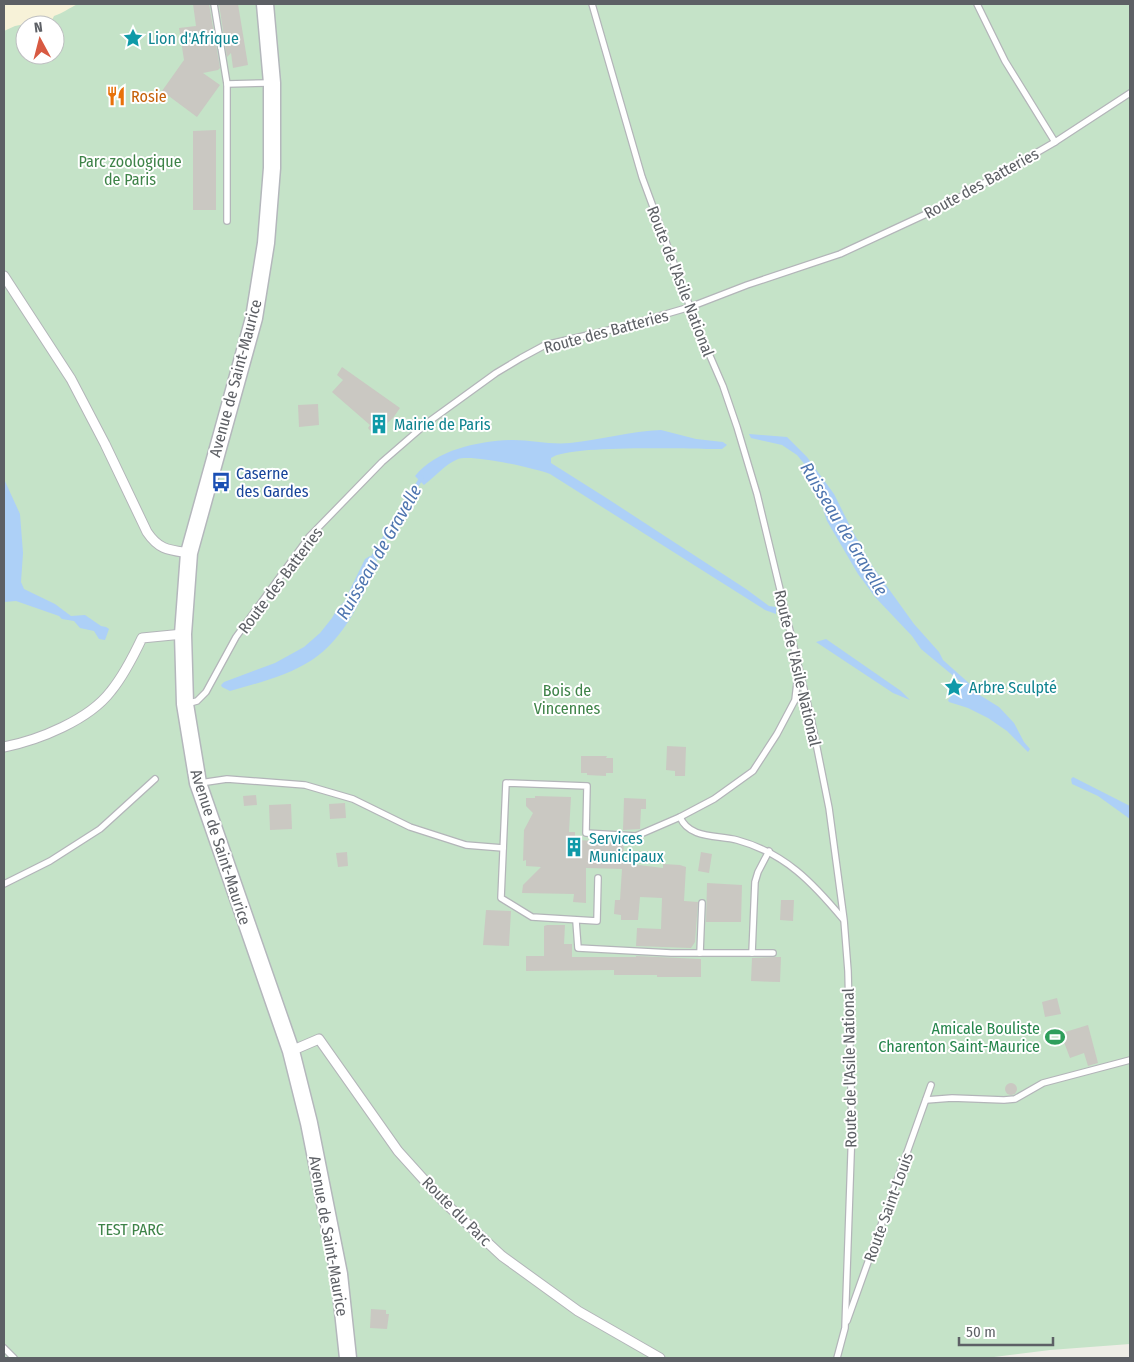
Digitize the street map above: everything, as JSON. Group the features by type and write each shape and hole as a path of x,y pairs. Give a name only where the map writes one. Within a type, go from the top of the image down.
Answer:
{"main road":[{"name":"Avenue de Saint-Maurice","path":"265,4 272,84 272,168 266,243 254,318 189,553 183,634 185,704 198,783 291,1051 309,1123 339,1274 348,1358"}],"street":[{"path":"4,276 71,379 153,542 165,549 189,553"},
{"path":"4,747 55,731 91,711 110,692 132,661 142,638 183,634"},
{"name":"Route du Parc","path":"291,1051 319,1039 398,1150 444,1202 502,1256 578,1311 660,1358"}],"lane":[{"path":"214,4 227,84 227,221"},
{"name":"Route de l'Asile National","path":"592,4 642,177 690,308 737,427 757,494 811,718 829,808 844,920 848,971 852,1126 845,1328 837,1358"},
{"path":"977,4 1004,61 1056,142"},
{"path":"227,84 272,84"},
{"name":"Route des Batteries","path":"185,704 197,701 206,692 236,637 309,537 382,462 427,423 496,373 545,345 690,308 747,285 840,254 950,203 1056,142 1130,93"},
{"path":"598,878 597,922 532,917 501,898 506,783 587,786 586,833 636,836 680,817 714,799 753,771 777,734 795,700 798,668"},
{"path":"4,884 50,861 100,829 155,779"},
{"path":"198,783 227,779 305,785 353,799 410,827 466,845 503,848"},
{"path":"680,817 683,824 695,832 736,840 768,851 797,870 844,920"},
{"path":"752,953 755,882 768,851"},
{"path":"700,953 702,903"},
{"path":"576,921 578,948 700,953 773,953"},
{"path":"926,1100 952,1098 1014,1099 1043,1083 1130,1060"},
{"name":"Route Saint-Louis","path":"845,1328 931,1085"},
{"path":"4,1348 14,1358"}],"green space":[{"name":"Bois de Vincennes","path":"4,4 1130,4 1130,1344 1050,1350 986,1358 4,1358"}],"sand":[{"path":"4,4 78,4 56,15 15,15 15,26 4,31"}],"water":[{"path":"661,430 696,439 723,442 727,445 722,449 632,448 581,451 551,458 551,463 746,589 769,606 776,607 776,614 765,610 550,474 503,462 465,458 448,464 424,485 415,476 435,459 447,453 487,442 513,440 570,443"},
{"path":"749,434 787,437 807,457 834,494 873,567 914,624 939,652 943,660 971,685 978,694 999,707 1014,723 1030,749 1028,752 1007,731 988,718 968,708 949,702 948,700 962,683 921,649 912,636 875,597 858,574 827,521 806,466 797,455 782,445 751,438"},
{"path":"4,479 20,514 23,553 21,582 24,589 55,604 71,616 85,615 101,626 106,627 109,629 105,640 99,639 94,631 80,628 74,621 62,619 59,616 16,601 4,602"},
{"path":"370,556 376,558 377,562 366,589 343,629 323,651 302,666 272,678 230,691 222,687 221,685 224,682 275,663 304,647 320,633 344,602 365,559"},
{"path":"826,639 901,691 910,700 893,693 816,642"},
{"path":"1073,777 1130,806 1130,819 1098,796 1072,784 1071,779"}],"building":[{"path":"193,4 209,4 220,68 203,73 220,85 197,117 162,91 184,60 179,28 196,26"},
{"path":"219,4 238,4 248,65 233,68 231,53 227,57"},
{"path":"216,130 216,210 193,210 193,131"},
{"path":"342,367 400,408 393,418 374,435 368,428 370,425 332,392 343,380 337,375"},
{"path":"318,404 319,425 299,427 298,405"},
{"path":"667,746 686,747 685,776 675,776 675,771 666,770"},
{"path":"581,756 607,756 606,758 613,758 613,773 606,773 606,776 581,773"},
{"path":"256,795 257,805 244,806 243,796"},
{"path":"535,796 571,797 569,832 575,832 575,840 624,842 623,863 663,868 663,864 686,867 684,901 698,902 695,942 691,948 636,946 637,928 661,929 662,898 640,897 638,920 621,920 621,915 614,914 615,900 620,900 622,869 586,868 586,903 573,902 574,894 522,893 523,885 541,867 526,866 526,860 523,861 524,830 533,813 526,806 526,798 535,798"},
{"path":"624,798 646,799 646,809 641,809 640,829 623,830"},
{"path":"345,803 346,818 330,819 329,804"},
{"path":"291,804 292,829 270,830 269,805"},
{"path":"347,852 348,866 338,867 336,853"},
{"path":"701,852 712,854 709,873 698,871"},
{"path":"707,883 742,885 741,922 706,922"},
{"path":"781,900 794,900 793,921 780,920"},
{"path":"486,910 511,911 509,946 483,945"},
{"path":"565,925 564,944 572,944 572,957 636,956 701,959 701,977 614,975 614,970 526,971 526,956 544,956 544,926"},
{"path":"781,957 780,982 751,981 752,958"},
{"path":"1057,998 1061,1014 1045,1017 1042,1002"},
{"path":"1088,1025 1098,1063 1088,1066 1084,1053 1070,1058 1062,1033"},
{"path":"1011,1083 1017,1089 1011,1095 1005,1089"},
{"path":"371,1309 386,1310 386,1314 389,1314 387,1329 370,1328"}],"waterway":[{"name":"Ruisseau de Gravelle","path":"371,560 422,477"}],"place":[{"name":"Lion d'Afrique","path":"133,38"},
{"name":"Rosie","path":"116,96"},
{"name":"Mairie de Paris","path":"379,424"},
{"name":"Caserne des Gardes","path":"221,482"},
{"name":"Arbre Sculpté","path":"954,687"},
{"name":"Services Municipaux","path":"574,847"},
{"name":"Amicale Bouliste Charenton Saint-Maurice","path":"1055,1037"}],"park label":[{"name":"Parc zoologique de Paris","path":"130,170"},
{"name":"TEST PARC","path":"131,1229"}]}
